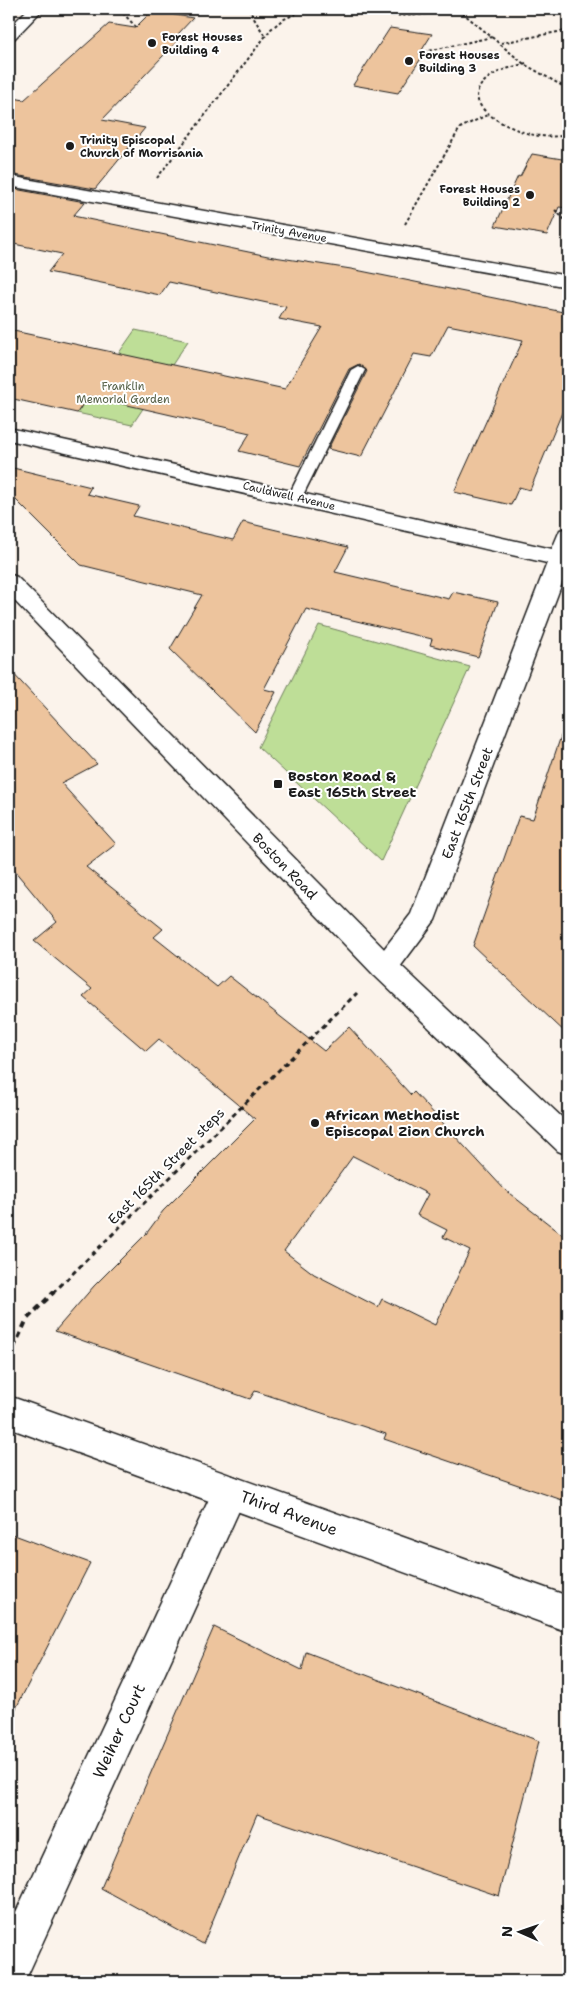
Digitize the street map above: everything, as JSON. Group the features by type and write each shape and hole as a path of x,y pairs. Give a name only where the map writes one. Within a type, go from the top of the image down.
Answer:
{"street":[{"path":"10,34 36,9"},
{"name":"Trinity Avenue","path":"9,181 568,282"},
{"name":"Cauldwell Avenue","path":"9,434 564,559"},
{"name":"East 165th Street","path":"384,967 422,920 564,559 568,535"},
{"name":"Boston Road","path":"9,582 384,967 568,1142"},
{"name":"Third Avenue","path":"9,1412 568,1614"},
{"name":"Weiher Court","path":"9,1972 230,1492"}],"lane":[{"path":"295,497 358,370"}],"path":[{"path":"120,9 137,28"},
{"path":"248,9 265,36"},
{"path":"136,204 265,36 282,20 306,9"},
{"path":"358,9 373,14 402,18 427,16 457,9 555,84 568,89"},
{"path":"501,43 568,30"},
{"path":"419,53 492,37"},
{"path":"526,63 498,72 487,79 478,90 478,102 487,114 511,129 536,136 568,135"},
{"path":"390,250 460,128 487,114"},
{"path":"555,210 568,223"},
{"name":"East 165th Street steps","path":"9,1358 26,1319 384,967"}],"green space":[{"name":"Franklin Memorial Garden","path":"135,330 188,341 132,425 77,413"},
{"path":"319,625 470,667 381,861 258,747"}],"building":[{"path":"152,11 193,18 178,34 183,35 102,120 145,128 95,189 9,174 9,97 24,100 109,24 135,28"},
{"name":"Forest Houses Building 3","path":"390,28 432,34 420,53 424,54 398,93 353,85"},
{"name":"Forest Houses Building 2","path":"532,154 568,160 568,208 559,207 547,235 495,226 518,176 520,177"},
{"path":"9,188 85,202 73,216 268,256 351,269 568,313 568,398 530,490 519,487 511,505 454,492 523,340 448,325 431,357 414,354 361,457 328,449 367,371 359,364 349,369 300,466 239,451 250,433 88,396 77,413 9,398 9,330 285,389 322,327 279,319 286,307 169,282 160,295 48,272 62,254 9,243"},
{"path":"9,467 91,487 87,494 139,506 133,516 198,532 233,540 243,522 348,547 335,572 449,599 453,592 498,602 478,657 430,645 432,639 306,609 264,689 276,692 255,732 170,649 202,595 81,565 9,493"},
{"path":"9,669 97,764 61,783 116,844 86,867 163,929 154,937 217,987 229,976 324,1051 349,1027 411,1095 414,1092 505,1190 568,1239 568,1502 384,1439 386,1434 255,1391 250,1399 55,1331 94,1286 146,1234 163,1211 255,1119 159,1039 146,1051 83,997 92,989 34,941 57,922 9,864","holes":["353,1156 428,1194 417,1215 447,1230 443,1237 470,1250 435,1325 382,1299 378,1307 314,1274 284,1251"]},
{"path":"562,733 568,734 568,1035 473,946 519,816 533,819"},
{"path":"9,1533 90,1563 9,1722"},
{"path":"214,1627 302,1670 306,1652 539,1741 499,1896 257,1814 203,1944 101,1888"}],"place":[{"name":"Forest Houses Building 4","path":"152,43"},
{"name":"Forest Houses Building 3","path":"409,61"},
{"name":"Trinity Episcopal Church of Morrisania","path":"70,146"},
{"name":"Forest Houses Building 2","path":"530,195"},
{"name":"Boston Road & East 165th Street","path":"278,784"},
{"name":"African Methodist Episcopal Zion Church","path":"315,1123"}]}
